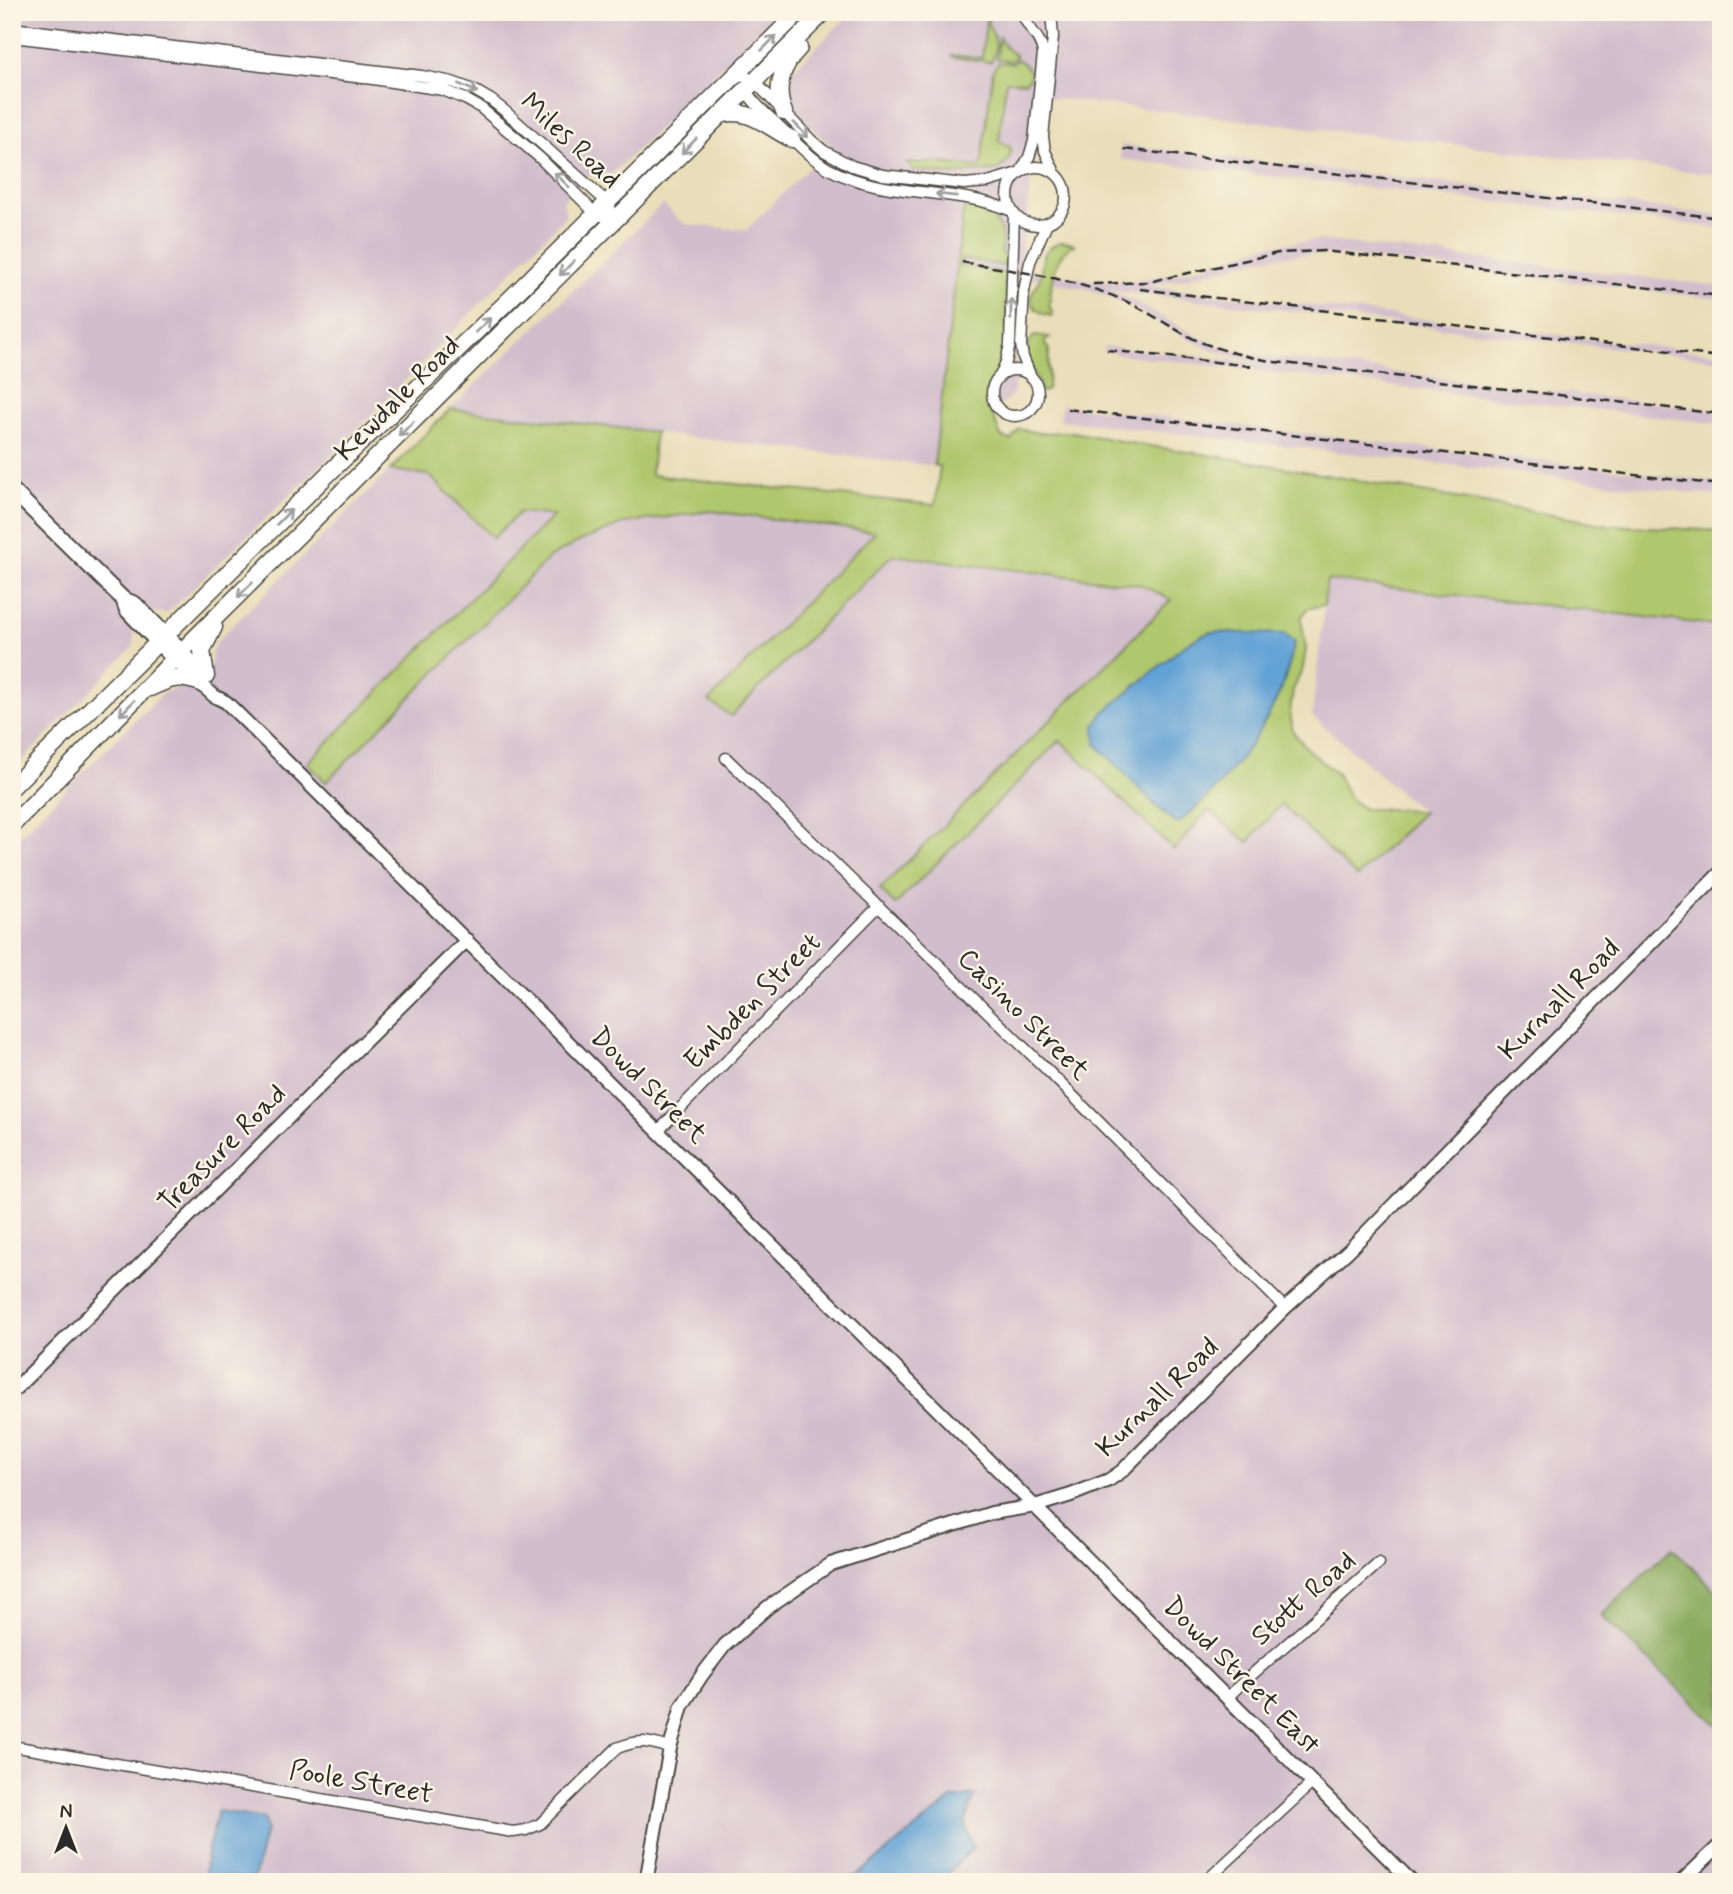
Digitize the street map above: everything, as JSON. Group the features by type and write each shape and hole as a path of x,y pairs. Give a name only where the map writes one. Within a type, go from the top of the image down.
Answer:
{"main road":[{"name":"Kewdale Road","path":"12,787 330,472 602,209 799,12"},
{"name":"Kewdale Road","path":"15,819 823,13"},
{"path":"784,112 779,98 782,73 793,53 809,37 823,13"},
{"path":"720,115 734,112 748,115 792,139"},
{"path":"460,346 474,360"},
{"name":"Dowd Street","path":"12,490 122,599 127,610 162,638 178,655"},
{"path":"144,690 174,679 203,679 202,651 220,615"}],"street":[{"path":"1022,12 1024,21 1040,41 1043,53 1034,141 1029,157 1012,180 1007,195 1013,213 1010,344 1006,362 993,387 993,401 1001,412 1014,416 1026,413 1035,404 1038,392 1023,357 1021,345 1024,291 1030,262 1047,223"},
{"path":"1051,12 1053,37 1043,132 1045,151 1055,173"},
{"name":"Miles Road","path":"12,28 371,69 453,82 491,100 550,150 615,220"},
{"name":"Miles Road","path":"12,37 373,79 443,90 473,103 496,120 615,220"},
{"path":"738,73 824,151 852,166 870,172 964,184 988,182 1038,166 1047,168 1062,180 1066,200 1063,209 1047,223 1029,224 995,204 898,190 863,182 827,168 792,139 750,85"},
{"path":"1000,376 1013,371 1026,373 1031,377"},
{"name":"Dowd Street","path":"178,655 203,679 214,696 226,702 1035,1506"},
{"name":"Casino Street","path":"726,758 1042,1065 1284,1308"},
{"name":"Kurnall Road","path":"646,1882 670,1748 682,1706 725,1645 768,1607 831,1564 992,1513 1035,1506 1071,1495 1122,1471 1284,1308 1348,1251 1721,872"},
{"name":"Embden Street","path":"658,1131 880,906"},
{"name":"Treasure Road","path":"12,1392 467,940"},
{"name":"Dowd Street East","path":"1035,1506 1412,1882"},
{"name":"Stott Road","path":"1227,1698 1379,1563"},
{"name":"Poole Street","path":"12,1746 513,1832 540,1824 617,1748 645,1740 670,1748"},
{"path":"1205,1882 1313,1782"},
{"path":"1681,1882 1721,1843"}],"shaded area":[{"path":"12,12 779,12 612,174 592,173 563,200 566,216 337,450 167,613 153,612 134,629 134,646 12,771"},
{"path":"852,12 1721,12 1721,175 1043,97 1019,268 1090,280 1131,281 1187,271 1268,245 1318,240 1721,286 1721,299 1341,255 1309,254 1265,258 1146,286 1721,354 1721,360 1108,290 1217,345 1251,355 1721,411 1721,424 1114,354 1103,351 1104,346 1256,363 1215,351 1190,340 1106,296 1082,288 1019,276 1014,393 934,466 450,409 663,204 684,224 746,230 831,146 800,117 790,99 793,70"},
{"path":"1121,145 1721,215 1721,228 1120,159"},
{"path":"1062,405 1721,482 1721,496 1060,420"},
{"path":"390,470 429,475 493,538 520,512 554,516 307,763 326,782 550,557 580,541 626,523 710,511 876,532 710,701 731,716 892,555 1142,585 1172,600 880,889 895,905 1060,740 1174,849 1208,810 1281,804 1356,876 1423,812 1312,716 1327,579 1721,626 1721,1882 12,1882 12,843 164,692 191,686 211,665 212,651 217,641"}],"green space":[{"path":"987,12 990,12 987,22 996,46 991,62 952,57 982,58"},
{"path":"999,37 1016,58 1009,61 997,59"},
{"path":"1018,60 1029,70 1031,76 1026,82 1006,81 999,141 1010,147 1008,161 994,171 955,175 913,170 907,163 981,167 993,70 998,63"},
{"path":"967,205 981,208 982,213 997,223 1002,240 1001,252 1005,255 1005,266 962,259 960,265 1005,273 1007,339 1002,359 987,390 989,405 1001,437 1011,440 1019,429 1039,433 1073,432 1609,525 1721,531 1721,626 1327,580 1324,605 1307,609 1301,618 1306,649 1303,668 1293,690 1290,712 1293,732 1309,751 1337,774 1350,799 1364,809 1423,812 1357,877 1281,804 1248,842 1208,810 1174,850 1060,740 895,905 880,889 1171,600 1142,585 892,555 731,716 709,701 875,532 710,511 626,523 580,541 550,557 326,782 307,763 553,516 520,512 493,538 429,475 390,470 450,409 655,432 651,475 935,505 940,466 934,466 963,212"},
{"path":"1061,242 1072,243 1075,246 1072,245 1063,253 1057,264 1050,297 1052,316 1036,309 1031,298 1040,277 1044,255"},
{"path":"1034,336 1050,337 1044,343 1049,349 1048,388 1045,392 1042,392 1028,353 1029,341"},
{"path":"1672,1548 1721,1596 1721,1729 1601,1615"}],"water":[{"path":"1210,632 1285,634 1295,642 1282,688 1260,730 1223,781 1177,824 1096,744 1095,725 1104,712 1187,643"},
{"path":"975,1795 965,1821 973,1849 950,1871 931,1882 843,1882 860,1873 952,1799"},
{"path":"218,1811 264,1819 266,1830 254,1879 205,1875 206,1856"}],"railway":[{"path":"1124,149 1721,218"},
{"path":"1093,284 1148,282 1278,253 1324,251 1721,296"},
{"path":"962,262 1041,276 1099,291 1138,308 1198,341 1265,360 1721,414"},
{"path":"1140,289 1721,357"},
{"path":"1107,350 1251,366"},
{"path":"1067,409 1721,485"}]}
